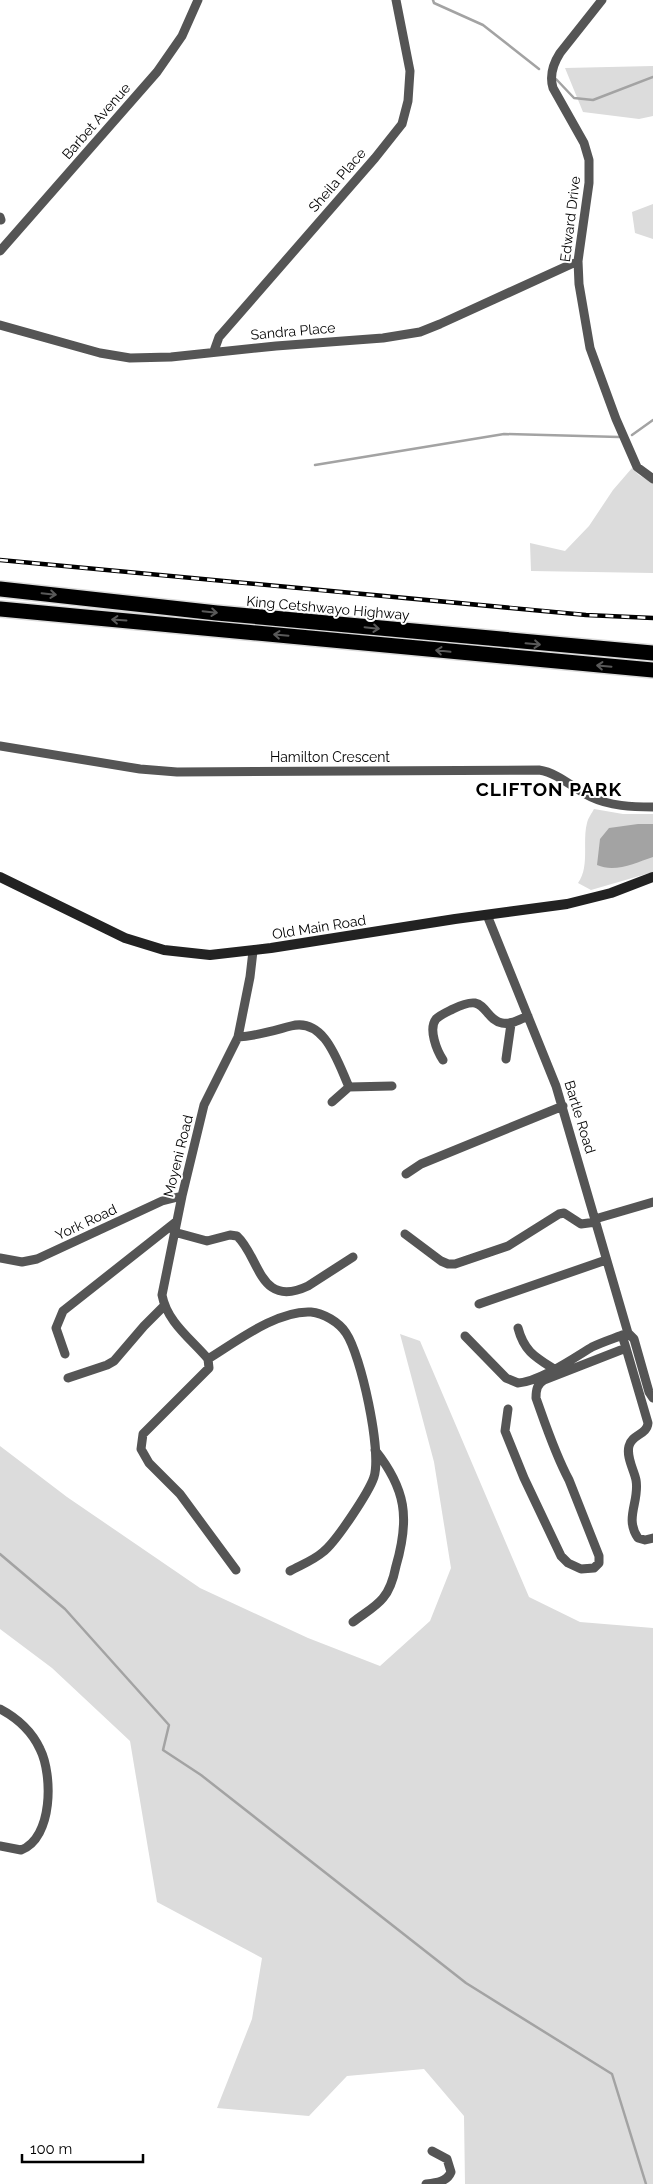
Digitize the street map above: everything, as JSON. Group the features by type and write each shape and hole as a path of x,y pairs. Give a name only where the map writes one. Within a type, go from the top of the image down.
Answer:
{"highway":[{"name":"King Cetshwayo Highway","path":"0,590 217,613 653,653"},
{"path":"0,609 653,670"}],"street":[{"name":"Barbet Avenue","path":"0,251 157,72 182,36 198,0"},
{"name":"Sheila Place","path":"214,351 219,337 375,158 402,124 408,101 410,71 396,0"},
{"name":"Edward Drive","path":"602,0 568,41 556,60 552,73 553,88 584,143 589,160 589,182 578,261 584,316 597,371 637,467 653,479"},
{"name":"Sandra Place","path":"0,325 116,357 152,358 214,351 383,338 420,332 578,261"},
{"name":"Hamilton Crescent","path":"0,746 140,769 177,772 539,770 556,776 591,797 622,806 653,806"},
{"name":"Old Main Road","path":"0,878 125,938 146,945 194,954 252,951 582,900 611,893 653,877"},
{"name":"Bartle Road","path":"487,915 563,1106 596,1221 625,1334"},
{"name":"Moyeni Road","path":"164,1306 162,1295 174,1232 204,1106 238,1037 250,977 252,951"},
{"path":"443,1060 436,1048 433,1026 437,1018 445,1013 462,1005 476,1003 494,1020 511,1024 528,1016"},
{"path":"506,1059 511,1024"},
{"path":"238,1037 256,1036 296,1025 311,1027 321,1034 331,1049 349,1087"},
{"path":"332,1102 349,1087 392,1086"},
{"path":"406,1174 421,1164 563,1106"},
{"name":"York Road","path":"0,1258 22,1262 37,1259 162,1201 182,1196"},
{"path":"405,1234 441,1261 452,1264 465,1262 508,1246 559,1214 566,1214 580,1224 596,1221 653,1202"},
{"path":"65,1354 56,1328 63,1311 177,1221"},
{"path":"174,1232 207,1241 230,1235 237,1236 264,1281 272,1287 286,1290 301,1289 308,1286 353,1257"},
{"path":"479,1304 606,1260"},
{"path":"68,1378 108,1365 114,1361 164,1306 175,1324 208,1360 209,1370 143,1434 142,1449 149,1463 180,1494 236,1570"},
{"path":"208,1360 259,1328 285,1316 309,1312 327,1317 342,1328 350,1341 372,1416 375,1474 371,1484 331,1544 323,1553 290,1571"},
{"path":"518,1328 526,1348 534,1356 554,1369"},
{"path":"625,1334 626,1348 648,1423 646,1430 632,1439 628,1447 637,1486 631,1522 638,1538 645,1540 653,1538"},
{"path":"465,1336 499,1371 513,1382 523,1383 582,1356 591,1348 625,1334"},
{"path":"625,1334 634,1339 649,1392 653,1398"},
{"path":"508,1409 505,1431 524,1478 562,1556 577,1568 585,1570 594,1568 598,1564 598,1556 569,1480 555,1453 536,1398 536,1390 544,1380 626,1348"},
{"path":"353,1622 385,1596 396,1569 404,1526 402,1500 394,1477 375,1450"},
{"path":"0,1709 23,1725 40,1747 44,1758 48,1788 43,1827 36,1840 21,1850 0,1846"},
{"path":"426,2184 442,2180 451,2172 447,2159 432,2151"}],"shaded area":[{"path":"653,66 653,116 639,119 583,112 565,68"},
{"path":"653,204 653,239 635,233 632,212"},
{"path":"632,468 639,475 653,483 653,573 531,571 530,543 565,551 589,526 613,490"},
{"path":"594,809 623,814 653,814 653,872 591,890 578,883 584,869 587,823"},
{"path":"653,824 653,857 618,868 597,865 600,839 609,828"},
{"path":"400,1334 420,1341 529,1597 580,1622 653,1628 653,2184 465,2184 464,2116 424,2069 347,2076 309,2116 217,2108 252,2019 262,1958 157,1902 130,1741 52,1668 0,1629 0,1446 67,1497 200,1588 308,1638 380,1666 430,1621 451,1568 434,1462"}],"waterway":[{"path":"433,0 434,3 483,25 539,69"},
{"path":"556,79 574,98 593,100 653,77"},
{"path":"632,435 653,420"},
{"path":"315,465 504,434 619,437"},
{"path":"0,1554 65,1609 169,1725 163,1750 201,1775 466,1983 612,2074 646,2184"}],"railway":[{"path":"0,560 586,615 653,618"}],"district":[{"name":"CLIFTON PARK","path":"549,789"}]}
